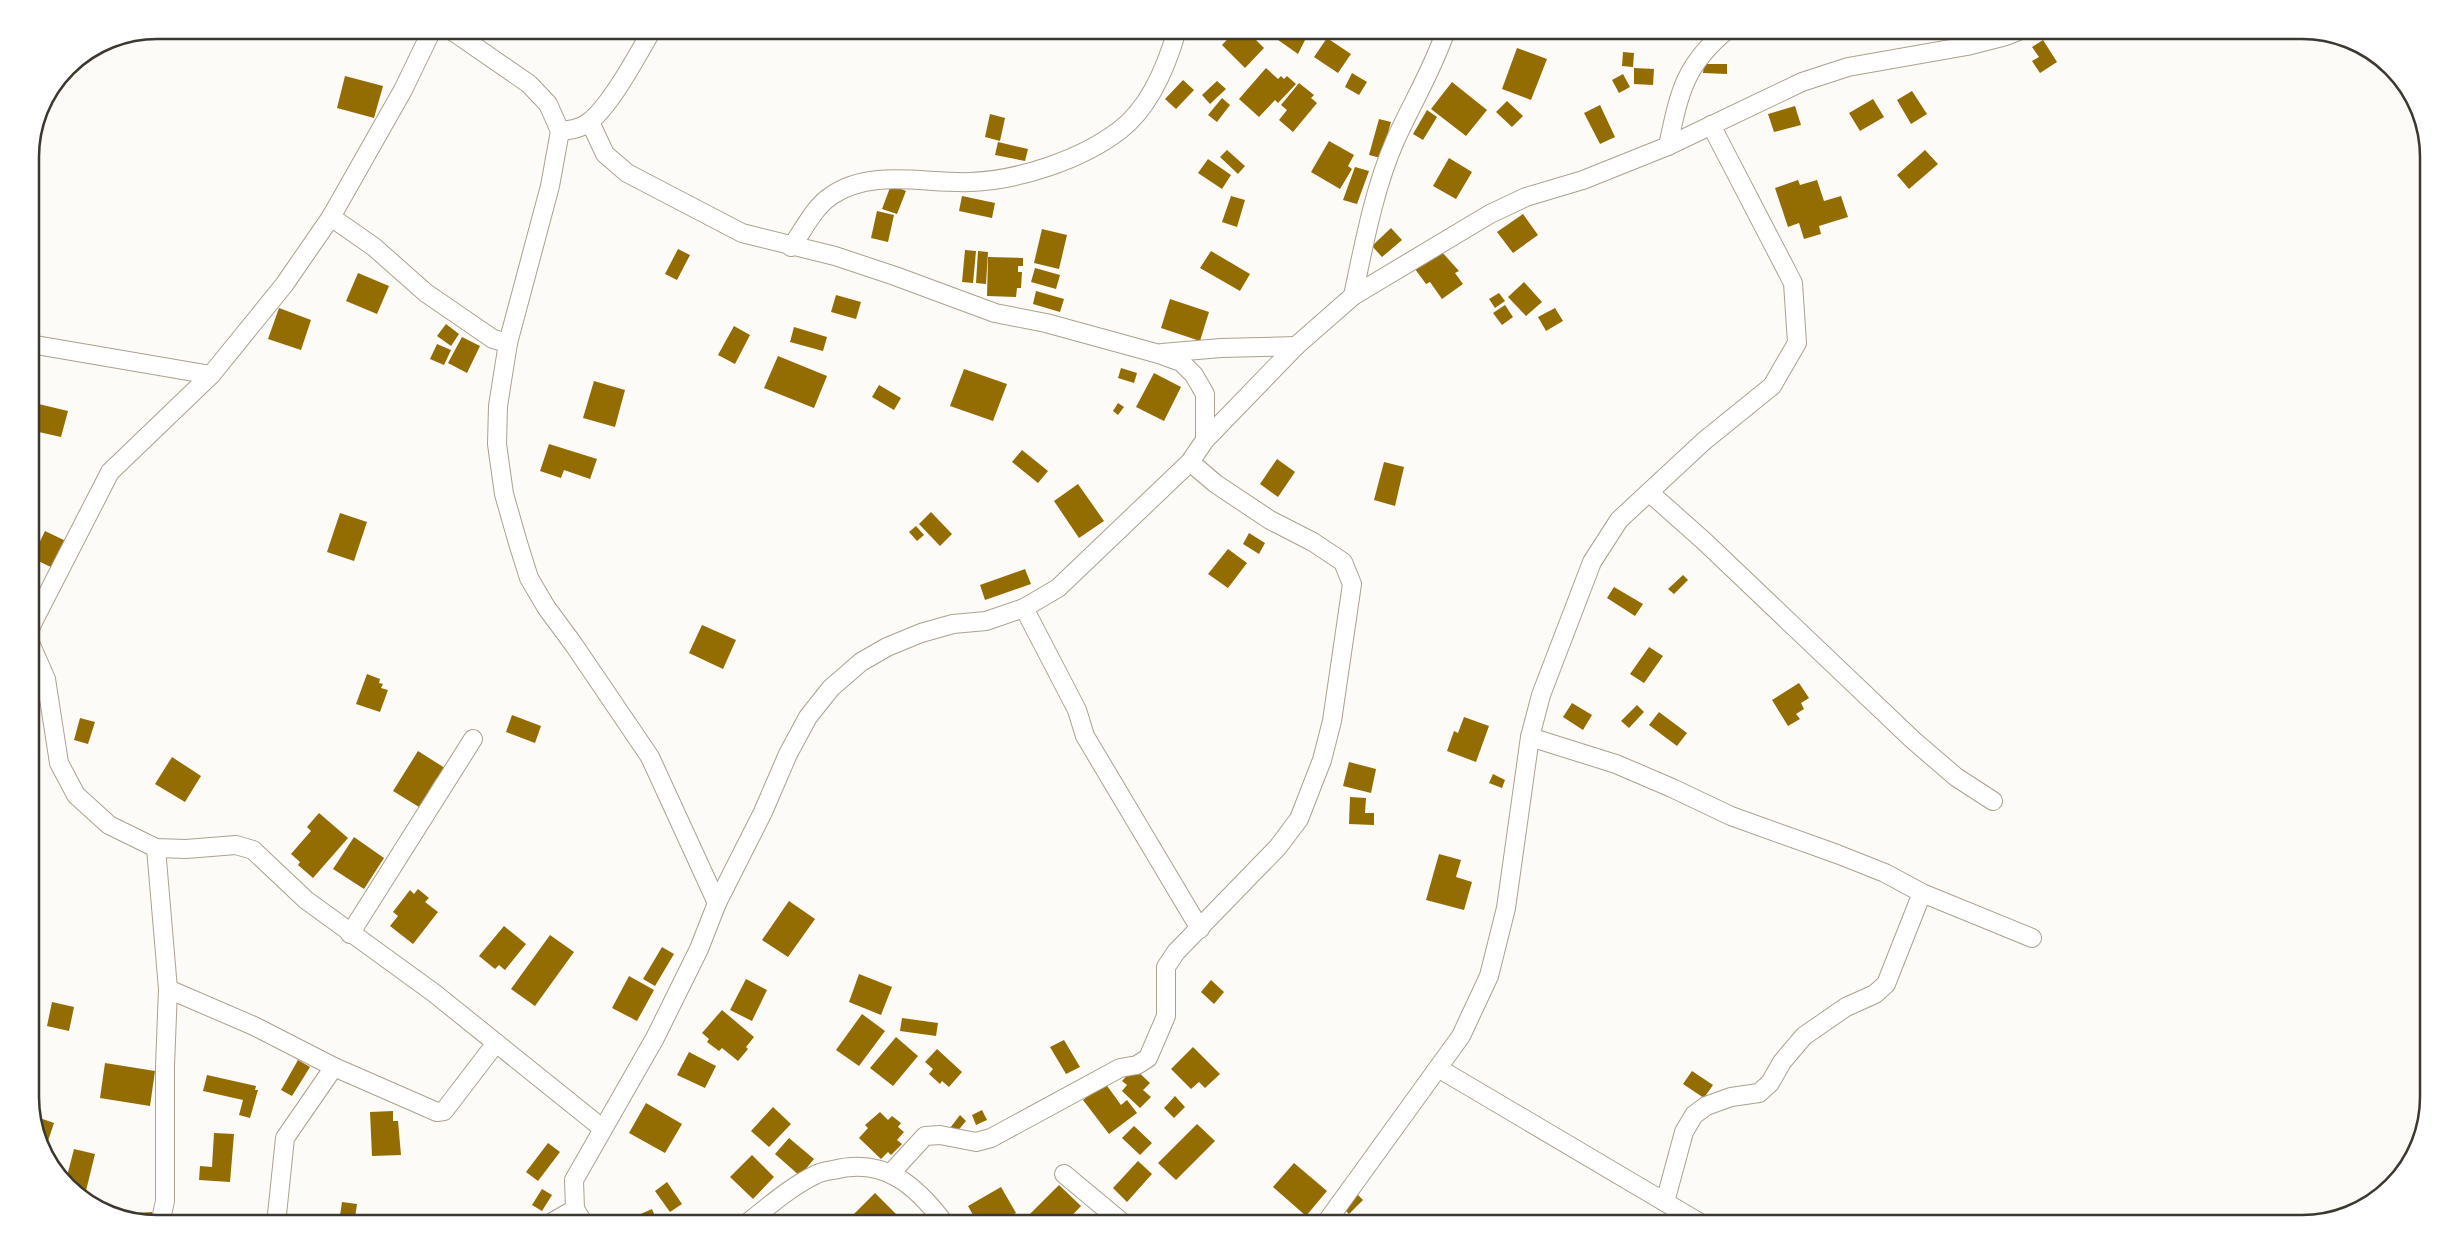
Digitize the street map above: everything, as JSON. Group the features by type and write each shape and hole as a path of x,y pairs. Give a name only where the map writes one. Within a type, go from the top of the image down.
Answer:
{"street":[{"path":"39,610 110,472 211,375 284,285 331,217 403,90 428,39"},
{"path":"464,39 530,84 548,104 560,131 550,186 508,344 498,406 496,444 504,494 529,578 546,607 650,757 717,903"},
{"path":"560,131 578,129 590,122 626,75 647,39"},
{"path":"792,247 829,196 871,179 972,182 1036,171 1075,156 1120,130 1143,104 1159,78 1174,39"},
{"path":"1354,296 1370,219 1395,142 1429,76 1443,39"},
{"path":"1668,146 1684,82 1701,55 1718,39"},
{"path":"580,1215 574,1180 655,1038 699,949 717,903 763,812 788,754 808,717 831,688 861,662 921,633 953,624 986,621 1024,608 1058,588 1190,462 1205,440 1296,346 1354,296 1497,211 1526,197 1583,180 1668,146 1802,82 1848,67 1967,46 1994,39"},
{"path":"590,122 605,154 626,173 742,233 792,247 835,256 995,313 1046,323 1159,354 1181,362 1194,375 1205,394 1205,440"},
{"path":"1332,1215 1461,1036 1489,976 1506,908 1530,737 1540,696 1592,562 1619,520 1704,441 1772,386 1797,343 1793,283 1710,125"},
{"path":"331,217 374,247 426,294 493,339 508,344"},
{"path":"39,346 211,375"},
{"path":"1159,354 1220,348 1296,346"},
{"path":"890,1174 925,1136 940,1135 976,1142 990,1138 1120,1068 1137,1065 1148,1058 1166,1016 1166,967 1176,952 1200,930 1278,848 1299,819 1312,790 1332,720 1352,584 1343,562 1313,542 1270,520 1216,484 1190,462"},
{"path":"1650,493 1913,740 1956,777 1993,801"},
{"path":"1024,608 1077,710 1085,736 1200,930"},
{"path":"39,663 46,679 59,763 76,795 109,825 156,848 228,845 245,847 260,856 306,900 350,934 427,988 602,1128"},
{"path":"1530,737 1616,764 1731,816 1885,873 1922,893 2032,938"},
{"path":"350,934 473,739"},
{"path":"156,848 168,989 164,1066 165,1202 162,1215"},
{"path":"1665,1202 1684,1132 1694,1115 1706,1106 1730,1097 1759,1093 1770,1083 1782,1062 1804,1036 1846,1007 1881,989 1886,984 1922,893"},
{"path":"168,989 254,1026 334,1068 437,1112 444,1111 496,1043"},
{"path":"277,1215 285,1138 334,1068"},
{"path":"1438,1068 1687,1215"},
{"path":"757,1215 776,1200 816,1174 848,1166 869,1166 890,1174 916,1190 937,1215"},
{"path":"1064,1174 1113,1215"}],"building":[{"path":"1228,39 1255,39 1264,48 1245,68 1222,45"},
{"path":"1277,39 1306,39 1298,54"},
{"path":"1326,39 1351,54 1338,73 1314,57"},
{"path":"2043,40 2057,62 2040,73 2032,61 2039,57 2032,47"},
{"path":"1517,48 1547,59 1531,100 1502,89"},
{"path":"1623,52 1634,53 1633,67 1622,66"},
{"path":"1704,64 1727,64 1727,74 1703,73"},
{"path":"1266,68 1278,79 1281,76 1284,79 1287,76 1296,84 1278,103 1275,100 1259,117 1239,99"},
{"path":"1634,68 1654,69 1653,85 1634,84"},
{"path":"1352,73 1367,82 1359,95 1345,87"},
{"path":"1623,74 1630,87 1619,93 1612,80"},
{"path":"345,76 383,86 374,118 337,108"},
{"path":"1183,80 1194,90 1176,109 1165,99"},
{"path":"1217,81 1226,89 1210,104 1202,95"},
{"path":"1452,82 1487,110 1466,136 1431,109"},
{"path":"1299,83 1314,95 1311,98 1317,103 1293,132 1279,120 1287,110 1281,105"},
{"path":"1912,91 1927,114 1911,124 1897,100"},
{"path":"1222,98 1230,105 1217,122 1208,115"},
{"path":"1873,99 1884,117 1860,131 1849,113"},
{"path":"1507,101 1523,116 1512,127 1496,112"},
{"path":"1600,105 1615,137 1600,144 1584,113"},
{"path":"1795,106 1801,125 1774,132 1768,114"},
{"path":"1427,110 1437,117 1423,140 1413,134"},
{"path":"990,114 1005,118 1000,141 985,137"},
{"path":"1379,119 1391,122 1381,158 1369,155"},
{"path":"1329,141 1354,155 1348,166 1352,169 1340,189 1311,172"},
{"path":"998,142 1028,149 1025,161 995,155"},
{"path":"1227,150 1245,166 1238,174 1220,157"},
{"path":"1925,150 1938,164 1909,189 1897,175"},
{"path":"1449,158 1472,172 1456,199 1433,186"},
{"path":"1208,159 1231,175 1222,189 1198,173"},
{"path":"1355,167 1369,171 1357,204 1343,200"},
{"path":"1798,180 1800,185 1817,180 1824,201 1841,196 1848,217 1819,226 1821,234 1804,239 1799,223 1788,227 1775,188"},
{"path":"891,185 906,191 897,214 882,209"},
{"path":"962,196 995,203 992,218 959,211"},
{"path":"1231,196 1245,200 1237,227 1222,222"},
{"path":"877,211 894,215 888,242 871,238"},
{"path":"1523,214 1538,235 1513,253 1497,232"},
{"path":"1391,228 1402,240 1382,257 1372,246"},
{"path":"1042,229 1067,235 1059,269 1034,263"},
{"path":"678,249 690,255 677,280 665,274"},
{"path":"965,250 976,251 973,283 962,282"},
{"path":"978,251 988,252 986,284 976,283"},
{"path":"1211,251 1250,274 1240,291 1200,268"},
{"path":"1441,251 1459,271 1455,273 1463,284 1442,299 1430,282 1426,284 1415,269"},
{"path":"988,257 1023,258 1023,266 1018,266 1018,272 1022,272 1021,288 1017,288 1016,297 987,296"},
{"path":"1035,268 1060,275 1056,289 1031,282"},
{"path":"358,273 389,286 377,314 346,301"},
{"path":"1524,282 1542,302 1526,316 1508,297"},
{"path":"1036,291 1064,299 1060,312 1033,304"},
{"path":"1499,293 1505,301 1495,308 1489,299"},
{"path":"836,295 861,302 856,319 831,312"},
{"path":"1170,299 1209,312 1200,341 1161,328"},
{"path":"1505,305 1513,317 1502,325 1493,313"},
{"path":"279,308 311,320 301,350 268,339"},
{"path":"1555,308 1563,321 1546,331 1538,317"},
{"path":"446,324 459,334 451,346 437,336"},
{"path":"734,326 750,335 735,364 718,355"},
{"path":"794,327 827,337 823,351 790,342"},
{"path":"462,337 480,346 467,373 448,363"},
{"path":"437,344 451,350 444,365 430,359"},
{"path":"778,356 827,376 814,408 764,388"},
{"path":"1121,368 1137,373 1134,383 1118,378"},
{"path":"964,369 1007,384 993,421 950,406"},
{"path":"1154,373 1181,387 1164,421 1136,407"},
{"path":"594,381 625,390 615,427 583,418"},
{"path":"879,385 901,398 894,410 872,397"},
{"path":"1118,403 1124,407 1118,415 1113,411"},
{"path":"39,404 68,411 61,437 39,432"},
{"path":"549,444 597,459 590,479 564,470 561,478 540,471"},
{"path":"1022,450 1048,471 1038,483 1012,462"},
{"path":"1277,459 1295,472 1278,497 1260,484"},
{"path":"1384,462 1404,467 1395,506 1374,500"},
{"path":"1078,484 1104,521 1079,538 1054,501"},
{"path":"931,512 952,534 940,546 919,524"},
{"path":"340,513 367,522 354,561 327,552"},
{"path":"916,526 924,535 917,541 909,532"},
{"path":"45,531 70,543 57,570 39,561 39,543"},
{"path":"1249,533 1265,543 1259,554 1243,544"},
{"path":"1228,549 1247,563 1228,588 1208,574"},
{"path":"1025,569 1031,584 985,600 980,585"},
{"path":"1683,575 1688,580 1674,594 1668,589"},
{"path":"1614,587 1643,604 1635,616 1607,598"},
{"path":"702,625 736,640 723,669 689,653"},
{"path":"1649,647 1663,656 1644,683 1630,674"},
{"path":"367,674 380,679 379,683 383,684 381,688 388,690 380,712 356,704"},
{"path":"1799,683 1809,698 1801,703 1804,709 1796,714 1800,719 1788,726 1772,700"},
{"path":"1572,703 1592,715 1583,730 1563,717"},
{"path":"1637,705 1644,712 1629,728 1621,721"},
{"path":"1659,712 1687,733 1677,746 1649,725"},
{"path":"512,715 541,726 535,743 506,732"},
{"path":"1464,717 1489,726 1476,762 1447,751 1454,731 1458,733"},
{"path":"80,718 95,722 88,744 74,740"},
{"path":"418,751 448,770 440,781 436,779 428,792 433,795 424,810 393,791"},
{"path":"172,757 201,776 185,802 155,784"},
{"path":"1349,762 1376,769 1371,793 1343,786"},
{"path":"1493,774 1505,780 1502,788 1489,783"},
{"path":"1350,797 1366,798 1365,813 1374,813 1374,825 1349,824"},
{"path":"319,813 348,838 313,878 298,865 300,862 291,854 311,831 307,827"},
{"path":"354,837 384,858 364,889 333,869"},
{"path":"1439,854 1461,860 1456,877 1472,882 1464,910 1426,900"},
{"path":"418,889 429,898 425,902 438,912 413,944 390,926 398,916 393,912 410,890 414,894"},
{"path":"789,901 815,919 788,957 762,940"},
{"path":"504,926 526,944 505,970 499,965 495,969 479,956"},
{"path":"550,935 574,952 535,1006 511,989"},
{"path":"662,947 674,954 655,986 643,979"},
{"path":"859,974 892,987 881,1015 849,1002"},
{"path":"629,976 654,990 637,1021 612,1008"},
{"path":"746,979 767,990 752,1021 730,1010"},
{"path":"1211,980 1224,992 1214,1004 1201,992"},
{"path":"52,1002 74,1007 69,1031 47,1026"},
{"path":"722,1010 754,1037 746,1047 748,1049 738,1061 722,1048 719,1051 707,1042 709,1039 702,1033"},
{"path":"862,1014 885,1031 859,1066 836,1050"},
{"path":"902,1018 938,1023 936,1036 900,1031"},
{"path":"896,1037 918,1056 893,1086 870,1068"},
{"path":"1064,1040 1080,1067 1066,1074 1050,1047"},
{"path":"1193,1047 1220,1074 1205,1088 1199,1082 1191,1089 1171,1069"},
{"path":"937,1049 962,1072 949,1087 942,1081 940,1084 929,1074 933,1069 925,1062"},
{"path":"689,1052 716,1066 705,1088 677,1075"},
{"path":"298,1060 310,1067 292,1096 281,1090"},
{"path":"105,1063 155,1071 150,1106 100,1098"},
{"path":"1134,1068 1150,1083 1143,1090 1151,1097 1140,1108 1122,1091 1127,1085 1122,1081"},
{"path":"1692,1071 1713,1085 1704,1098 1683,1084"},
{"path":"207,1075 256,1086 255,1090 258,1090 250,1118 239,1115 243,1100 203,1091"},
{"path":"1105,1083 1121,1105 1127,1100 1137,1113 1109,1134 1083,1100"},
{"path":"1175,1096 1185,1107 1174,1118 1164,1108"},
{"path":"646,1103 682,1124 665,1153 629,1133"},
{"path":"773,1107 791,1124 769,1147 751,1131"},
{"path":"982,1110 987,1120 976,1125 972,1115"},
{"path":"393,1111 393,1121 398,1121 401,1155 372,1156 370,1112"},
{"path":"880,1112 888,1120 892,1116 901,1123 898,1127 904,1132 897,1140 902,1144 891,1155 888,1152 881,1159 859,1138 868,1128 865,1125"},
{"path":"960,1115 966,1121 956,1133 950,1128"},
{"path":"41,1118 54,1123 48,1141 45,1135"},
{"path":"1197,1124 1215,1141 1176,1180 1158,1163"},
{"path":"1134,1126 1152,1143 1140,1155 1122,1138"},
{"path":"214,1133 234,1134 230,1182 199,1180 200,1166 212,1167"},
{"path":"789,1138 814,1159 800,1176 775,1154"},
{"path":"548,1143 560,1152 538,1181 526,1172"},
{"path":"74,1149 95,1154 86,1191 67,1174"},
{"path":"752,1155 774,1177 753,1199 730,1177"},
{"path":"1138,1161 1152,1174 1127,1202 1113,1188"},
{"path":"1294,1163 1327,1191 1305,1215 1273,1187"},
{"path":"667,1182 682,1204 670,1212 655,1191"},
{"path":"1059,1185 1081,1206 1072,1215 1029,1215"},
{"path":"1001,1187 1016,1213 1013,1215 973,1215 968,1206"},
{"path":"542,1189 552,1195 542,1211 532,1205"},
{"path":"875,1193 896,1214 855,1215"},
{"path":"1356,1193 1363,1200 1349,1214 1342,1207"},
{"path":"342,1202 357,1204 355,1215 340,1215"},
{"path":"652,1209 654,1215 638,1215"},
{"path":"152,1212 152,1215 149,1215 133,1213"}]}
